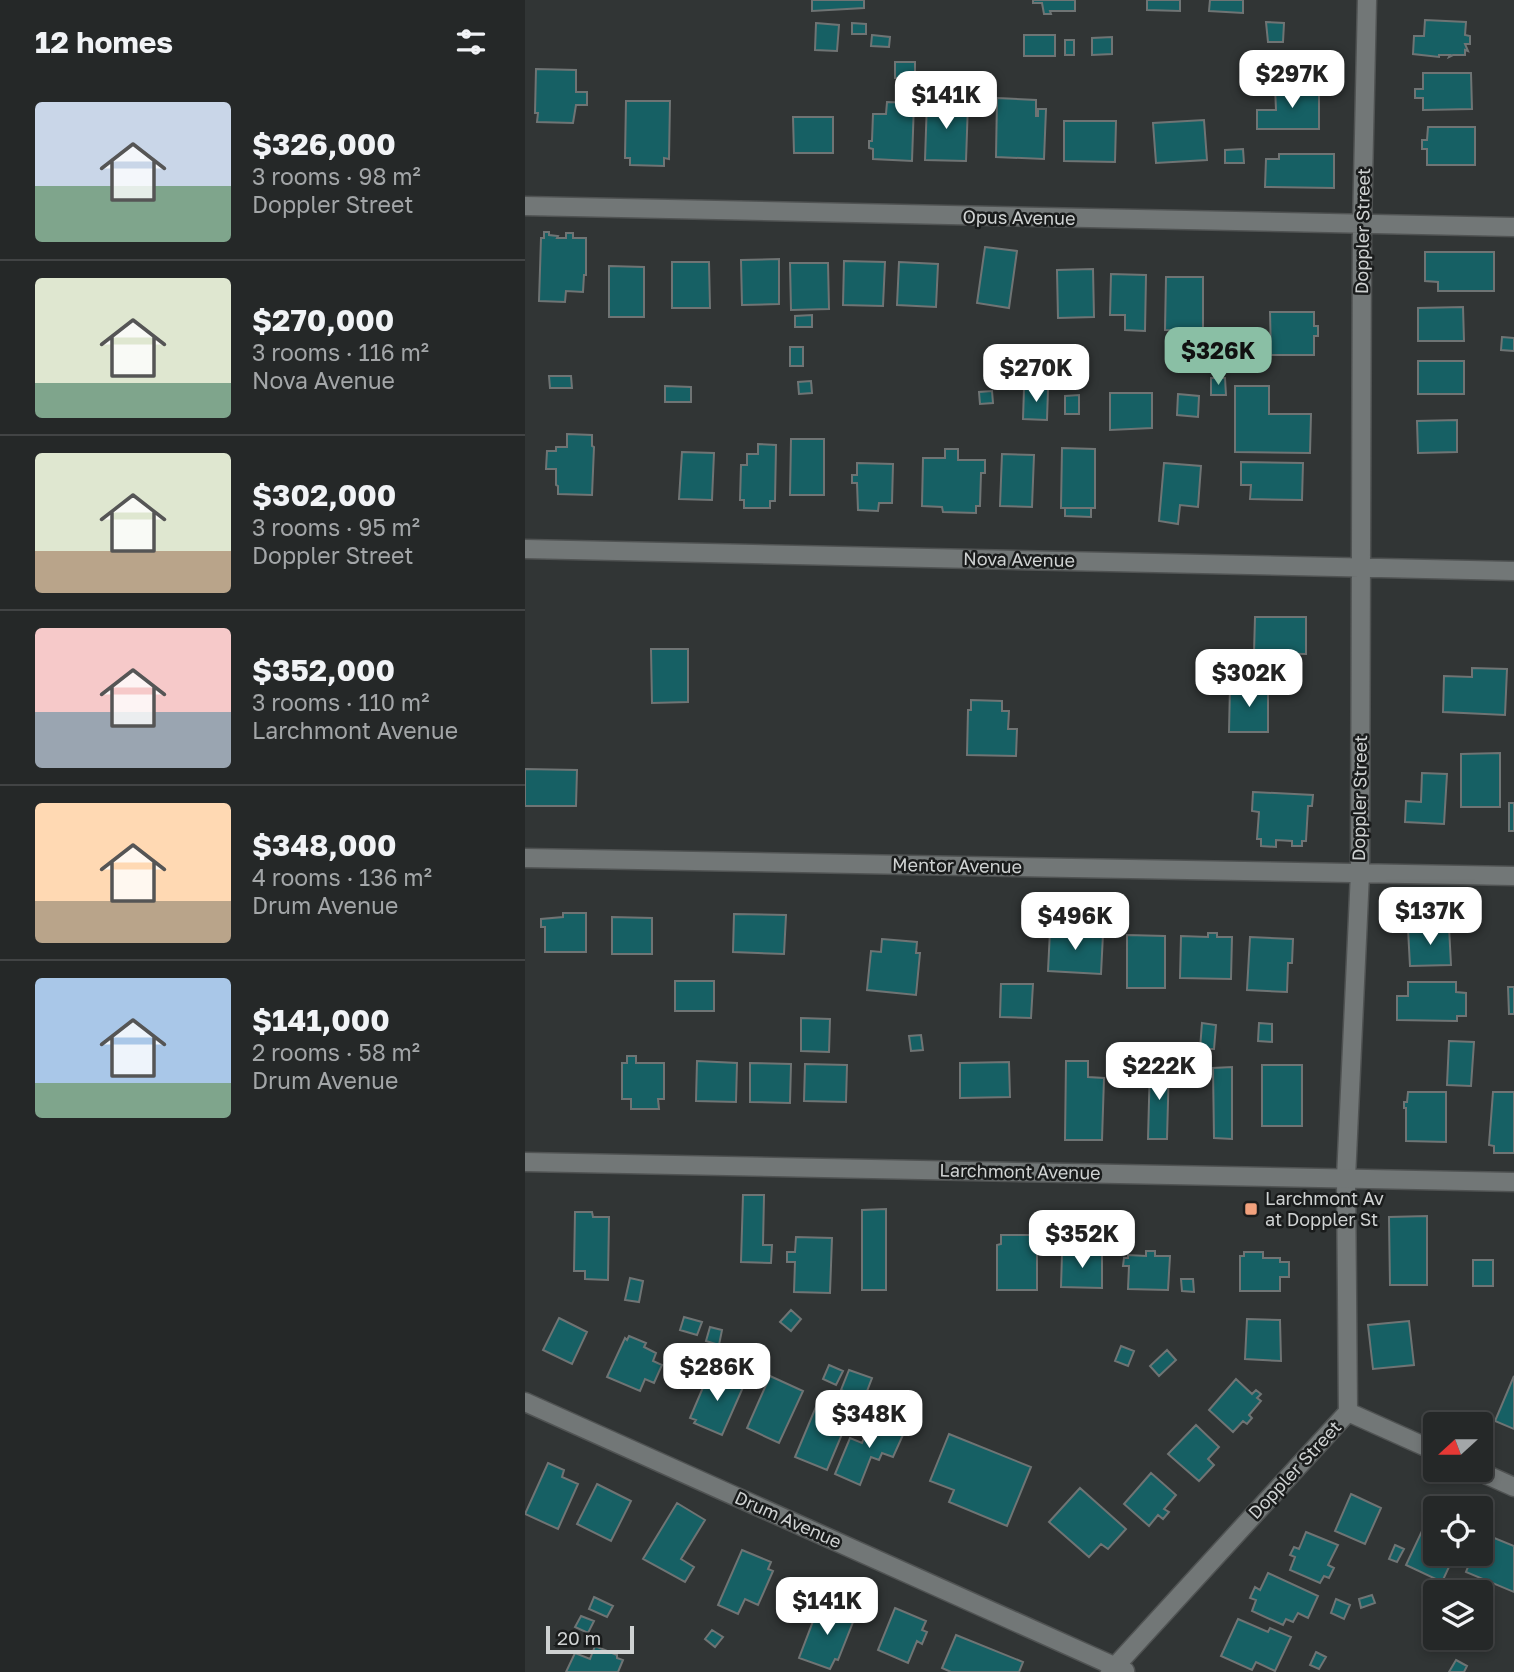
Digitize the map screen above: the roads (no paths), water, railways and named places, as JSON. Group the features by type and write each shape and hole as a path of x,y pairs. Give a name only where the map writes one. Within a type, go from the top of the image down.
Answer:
{"street":[{"name":"Doppler Street","path":"1117,1670 1348,1412 1346,1178 1360,873 1362,226 1367,0"},
{"name":"Opus Avenue","path":"525,206 1514,228"},
{"name":"Nova Avenue","path":"525,549 1514,571"},
{"name":"Mentor Avenue","path":"525,858 1514,876"},
{"name":"Larchmont Avenue","path":"525,1162 1514,1182"},
{"name":"Drum Avenue","path":"525,1402 1117,1670"},
{"path":"1348,1412 1423,1446"},
{"path":"1493,1478 1514,1487"}],"place":[{"name":"Larchmont Av at Doppler St","path":"1251,1209"}]}
